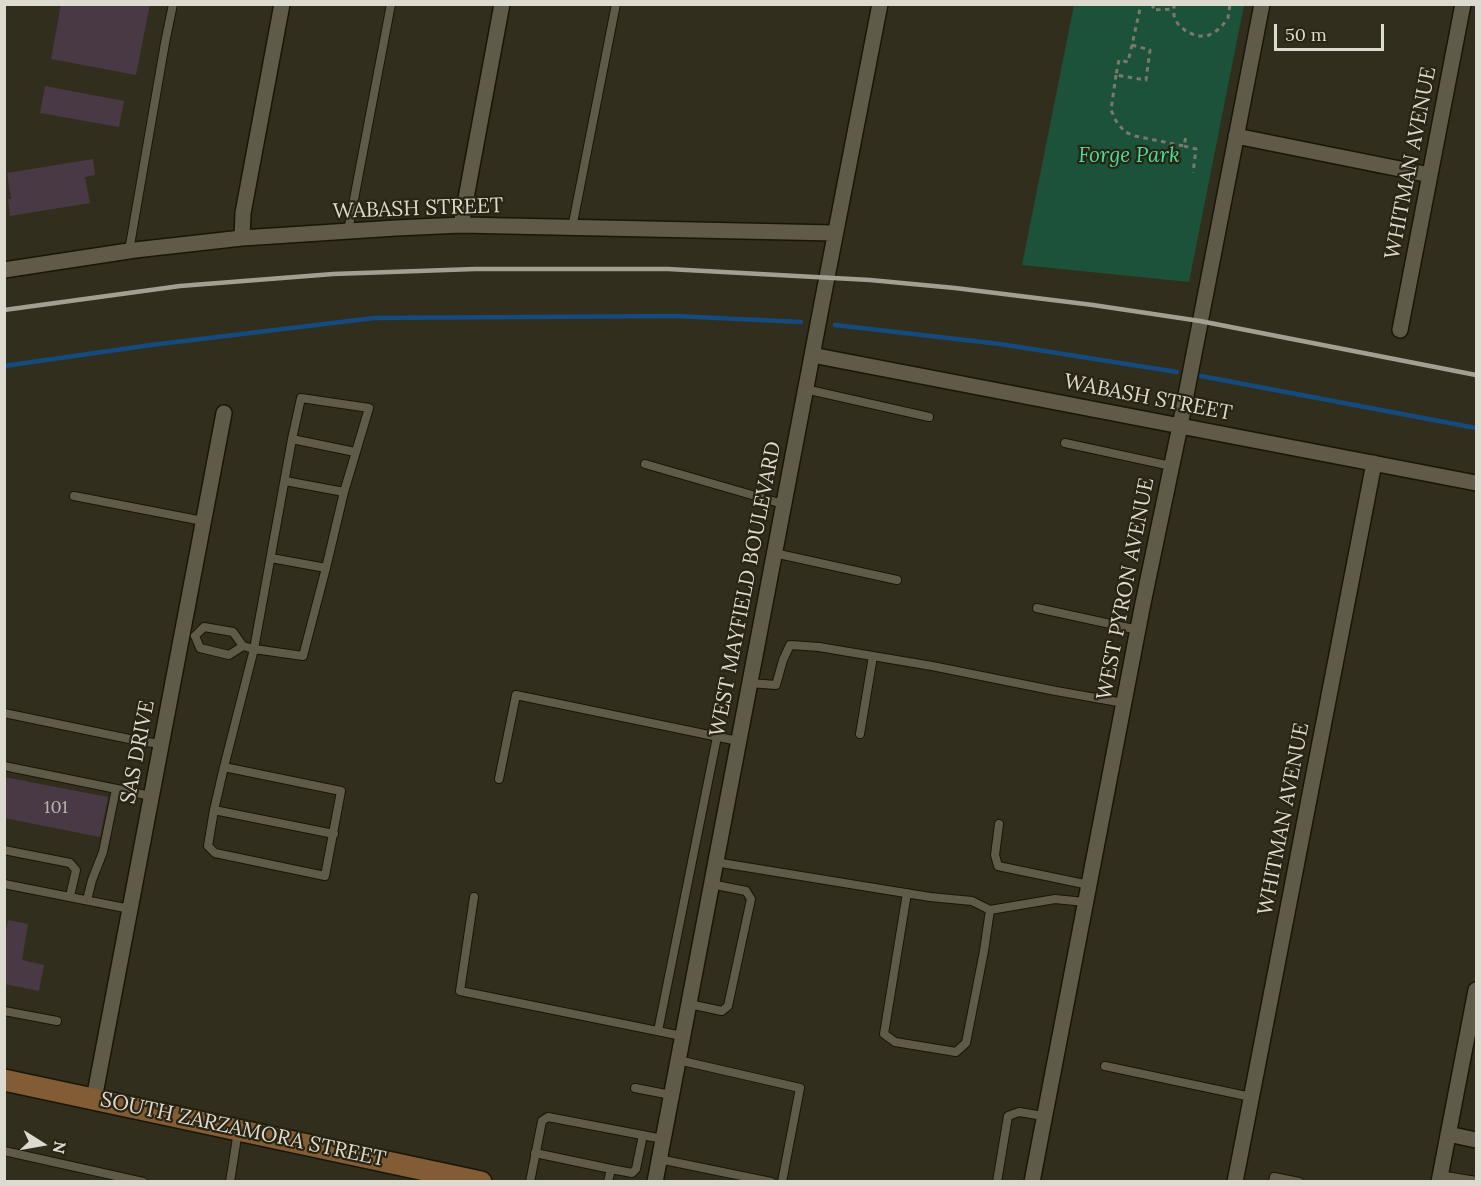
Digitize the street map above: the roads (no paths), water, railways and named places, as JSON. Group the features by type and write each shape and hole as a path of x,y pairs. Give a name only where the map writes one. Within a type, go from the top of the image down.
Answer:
{"main road":[{"name":"SOUTH ZARZAMORA STREET","path":"4,1080 238,1129 414,1171 481,1182"}],"street":[{"path":"242,238 243,213 282,4"},
{"path":"461,225 502,4"},
{"name":"WEST MAYFIELD BOULEVARD","path":"655,1182 880,4"},
{"name":"WEST PYRON AVENUE","path":"1032,1182 1262,4"},
{"name":"WHITMAN AVENUE","path":"1400,330 1463,4"},
{"path":"1236,136 1430,175"},
{"name":"WABASH STREET","path":"4,270 129,251 242,238 461,225 835,233"},
{"name":"WABASH STREET","path":"812,355 1476,483"},
{"name":"SAS DRIVE","path":"94,1099 161,744 188,634 204,521 224,413"},
{"name":"WHITMAN AVENUE","path":"1235,1182 1374,463"},
{"path":"1440,1178 1476,990"},
{"path":"1448,1134 1476,1140"}],"lane":[{"path":"129,251 173,4"},
{"path":"348,231 391,4"},
{"path":"572,228 616,4"},
{"path":"805,389 929,417"},
{"path":"224,767 341,791 325,876 215,853 208,846 224,767 254,649 301,398 369,408 344,492 303,656 254,649 243,646 233,632 204,627 188,634 200,648 229,655 243,646"},
{"path":"292,439 355,452"},
{"path":"1065,443 1171,466"},
{"path":"645,465 783,504"},
{"path":"285,481 344,492"},
{"path":"74,496 204,521"},
{"path":"774,553 897,580"},
{"path":"271,558 326,568"},
{"path":"1037,608 1138,630"},
{"path":"750,683 776,685 790,645 819,647 932,666 1124,704"},
{"path":"860,734 873,656"},
{"path":"499,779 516,695 738,741"},
{"path":"4,713 161,744"},
{"path":"658,1031 717,737"},
{"path":"4,766 151,796"},
{"path":"87,900 95,869 103,852 116,789"},
{"path":"214,810 334,834"},
{"path":"999,824 995,855 998,866 1089,885"},
{"path":"4,850 70,862 76,870 70,896"},
{"path":"716,862 907,893 972,901 990,910 1055,898 1085,902"},
{"path":"4,884 130,909"},
{"path":"688,1004 722,1011 728,1006 751,899 746,891 711,884"},
{"path":"907,893 884,1034 895,1042 956,1052 966,1043 990,910"},
{"path":"474,897 460,991 682,1036"},
{"path":"4,1011 57,1021"},
{"path":"678,1060 801,1088 782,1182"},
{"path":"1105,1066 1251,1097"},
{"path":"635,1088 671,1095"},
{"path":"997,1182 1008,1116 1019,1112 1044,1116"},
{"path":"530,1182 542,1121 548,1117 663,1139"},
{"path":"230,1182 238,1129"},
{"path":"536,1153 632,1173 636,1169 643,1135"},
{"path":"4,1151 144,1182"},
{"path":"659,1159 771,1182"},
{"path":"608,1182 611,1168"},
{"path":"1273,1182 1274,1177 1299,1182"},
{"path":"1440,1178 1475,1181"}],"waterway":[{"path":"4,366 151,345 374,318 675,316 801,322"},
{"path":"835,325 1000,344 1177,372"},
{"path":"1201,376 1476,428"}],"railway":[{"path":"4,310 180,286 333,274 475,269 668,269 870,280 1093,305 1200,321 1476,375"}],"park label":[{"name":"Forge Park","path":"1129,156"}]}
